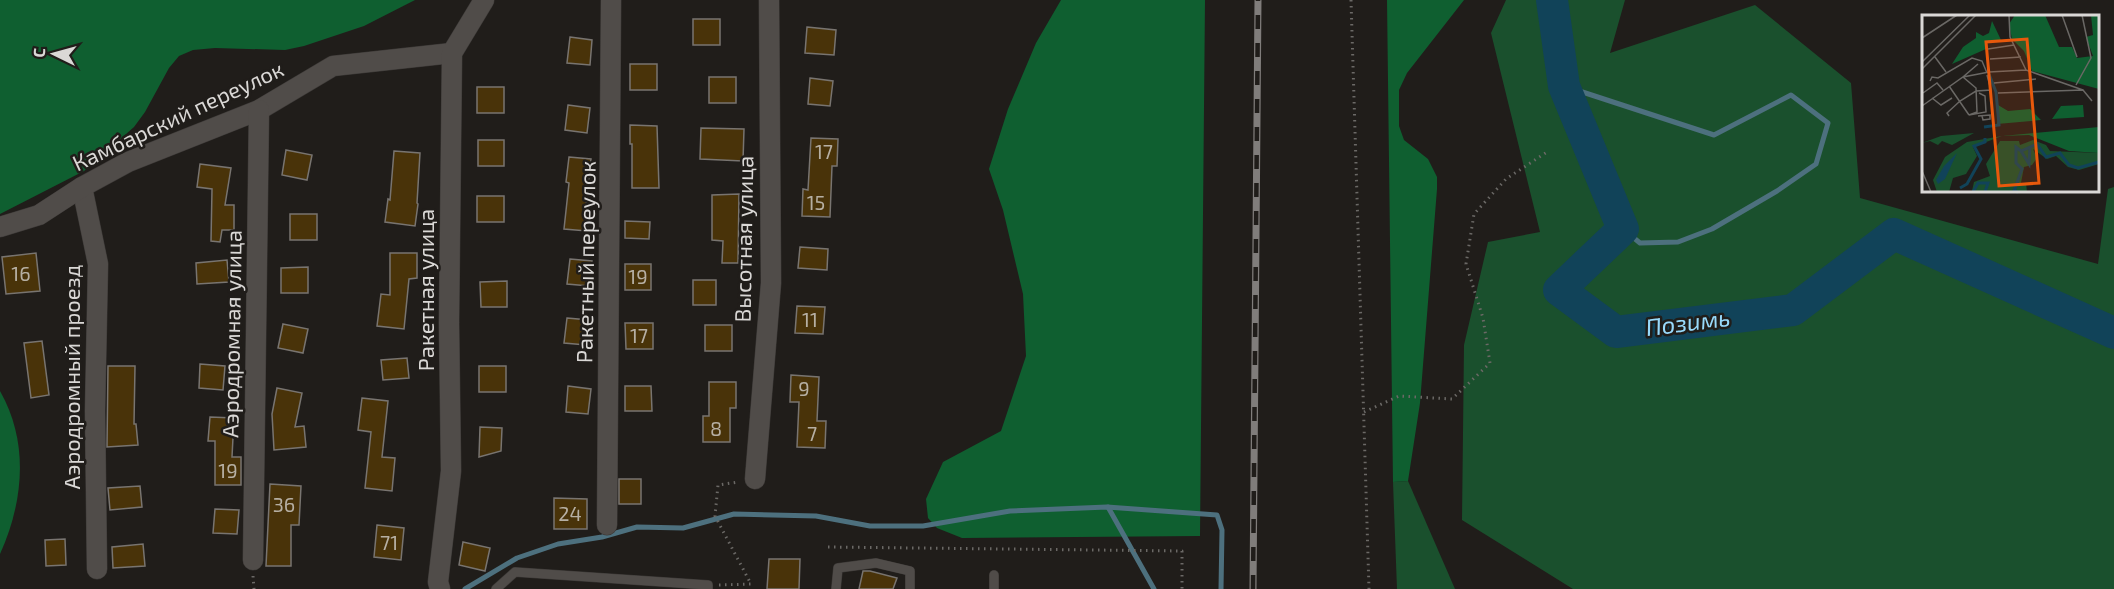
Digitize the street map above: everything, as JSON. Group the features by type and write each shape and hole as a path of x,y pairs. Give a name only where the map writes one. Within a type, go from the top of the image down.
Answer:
{"street":[{"path":"452,52 484,0"},
{"name":"Ракетный переулок","path":"607,525 611,0"},
{"name":"Высотная улица","path":"755,479 771,283 769,0"},
{"name":"Камбарский переулок","path":"0,227 39,215 82,187 128,162 259,110 333,66 452,52"},
{"name":"Ракетная улица","path":"440,589 438,582 451,471 449,323 452,52"},
{"name":"Аэродромная улица","path":"253,560 259,110"},
{"name":"Аэродромный проезд","path":"82,187 98,264 95,411 98,569"}],"lane":[{"path":"836,589 837,568 876,563 909,571 910,589"},
{"path":"496,589 515,572 708,587"},
{"path":"994,575 994,589"}],"path":[{"path":"1351,0 1369,589"},
{"path":"1364,412 1399,396 1452,399 1490,363 1483,318 1466,264 1474,214 1506,179 1547,152"},
{"path":"708,587 752,584 715,516 718,485 755,479"},
{"path":"828,547 1182,551 1182,589"}],"green space":[{"path":"0,0 415,0 364,26 304,46 285,50 215,48 193,50 179,56 169,68 145,112 134,127 84,171 0,214"},
{"path":"1061,0 1205,0 1200,536 962,538 937,528 928,518 926,499 943,462 1001,431 1026,356 1023,294 1003,210 989,169 1008,109 1036,43"},
{"path":"1387,0 1464,0 1407,73 1399,90 1399,126 1404,140 1428,159 1437,177 1437,189 1420,403 1408,481 1393,482"},
{"path":"1506,0 1625,0 1610,53 1755,5 1851,83 1860,198 2098,264 2108,189 2114,187 2114,589 1573,589 1462,520 1464,345 1488,242 1540,232 1491,33"},
{"path":"0,391 16,431 20,472 14,513 0,554"},
{"path":"1408,481 1455,589 1397,589 1393,482"}],"building":[{"path":"693,19 720,19 720,45 693,45"},
{"path":"807,27 836,30 834,55 805,53"},
{"path":"570,37 592,40 590,65 567,63"},
{"path":"630,64 657,64 657,90 630,90"},
{"path":"709,77 736,77 736,103 709,103"},
{"path":"810,78 833,81 830,106 808,104"},
{"path":"477,87 504,87 504,113 477,113"},
{"path":"568,105 590,108 587,133 565,130"},
{"path":"630,125 657,126 659,188 632,188"},
{"path":"701,128 744,129 743,161 700,159"},
{"path":"811,138 838,139 837,166 832,166 830,217 802,216 803,189 808,190"},
{"path":"478,140 504,140 504,166 478,166"},
{"path":"286,150 312,155 307,180 282,175"},
{"path":"394,151 420,153 415,226 385,222 388,199 390,200"},
{"path":"569,157 591,159 586,206 589,206 587,231 564,229 569,183 566,182"},
{"path":"200,164 231,168 225,205 234,205 234,230 222,230 220,242 211,241 212,189 197,187"},
{"path":"739,194 738,263 722,263 723,241 712,240 712,195"},
{"path":"477,196 504,196 504,222 477,222"},
{"path":"290,214 317,214 317,240 290,240"},
{"path":"625,221 650,222 649,239 625,238"},
{"path":"800,247 828,249 827,270 798,268"},
{"path":"36,253 40,291 6,294 2,257"},
{"path":"390,253 417,253 417,278 409,279 404,329 377,326 381,294 390,295"},
{"path":"570,259 592,261 589,286 567,284"},
{"path":"227,260 229,282 197,284 196,263"},
{"path":"625,264 651,264 651,290 625,290"},
{"path":"308,267 308,293 281,293 281,268"},
{"path":"693,280 716,280 716,305 693,305"},
{"path":"507,281 507,307 481,307 480,282"},
{"path":"797,306 825,307 823,334 795,333"},
{"path":"567,318 589,320 586,345 564,343"},
{"path":"625,323 653,323 653,349 626,349"},
{"path":"283,324 308,329 303,353 278,348"},
{"path":"705,325 732,325 732,351 705,351"},
{"path":"42,341 49,395 31,398 24,343"},
{"path":"407,358 409,378 383,380 381,360"},
{"path":"200,364 225,366 223,390 199,388"},
{"path":"108,366 135,366 134,424 136,424 138,445 107,447"},
{"path":"479,366 506,366 506,392 479,392"},
{"path":"791,375 819,377 817,421 826,421 825,448 797,447 799,402 790,402"},
{"path":"709,382 736,382 736,408 730,408 730,442 703,442 703,416 709,416"},
{"path":"568,386 591,389 588,414 566,412"},
{"path":"625,386 651,386 652,411 625,411"},
{"path":"277,388 302,393 295,427 304,426 306,447 274,450 272,414"},
{"path":"362,398 388,401 382,457 395,458 392,491 365,488 371,432 358,430"},
{"path":"210,417 234,418 232,457 241,457 241,485 215,485 215,441 208,441"},
{"path":"480,427 502,428 501,451 479,457"},
{"path":"619,479 641,479 641,504 619,504"},
{"path":"270,484 301,486 299,525 291,525 291,566 266,566"},
{"path":"140,486 142,507 110,510 108,488"},
{"path":"554,498 587,499 587,529 554,529"},
{"path":"215,509 239,510 237,534 213,533"},
{"path":"377,525 404,528 401,560 374,557"},
{"path":"65,539 66,565 46,566 45,540"},
{"path":"463,542 490,548 485,571 459,565"},
{"path":"143,544 145,566 113,568 112,547"},
{"path":"769,559 800,559 799,589 767,589"},
{"path":"863,571 897,578 893,589 859,589"}],"waterway":[{"name":"Позимь","path":"1552,0 1564,86 1623,229 1559,290 1616,332 1793,310 1894,234 2114,333"},
{"path":"1564,86 1714,135 1791,95 1828,123 1816,164 1777,191 1712,229 1678,242 1640,243 1623,229"},
{"path":"465,589 517,558 558,544 602,537 637,527 683,528 734,514 816,516 870,526 923,526 1010,511 1107,507 1217,515 1222,530 1221,589"},
{"path":"1108,507 1154,589"}],"railway":[{"path":"1253,589 1258,0"}]}
